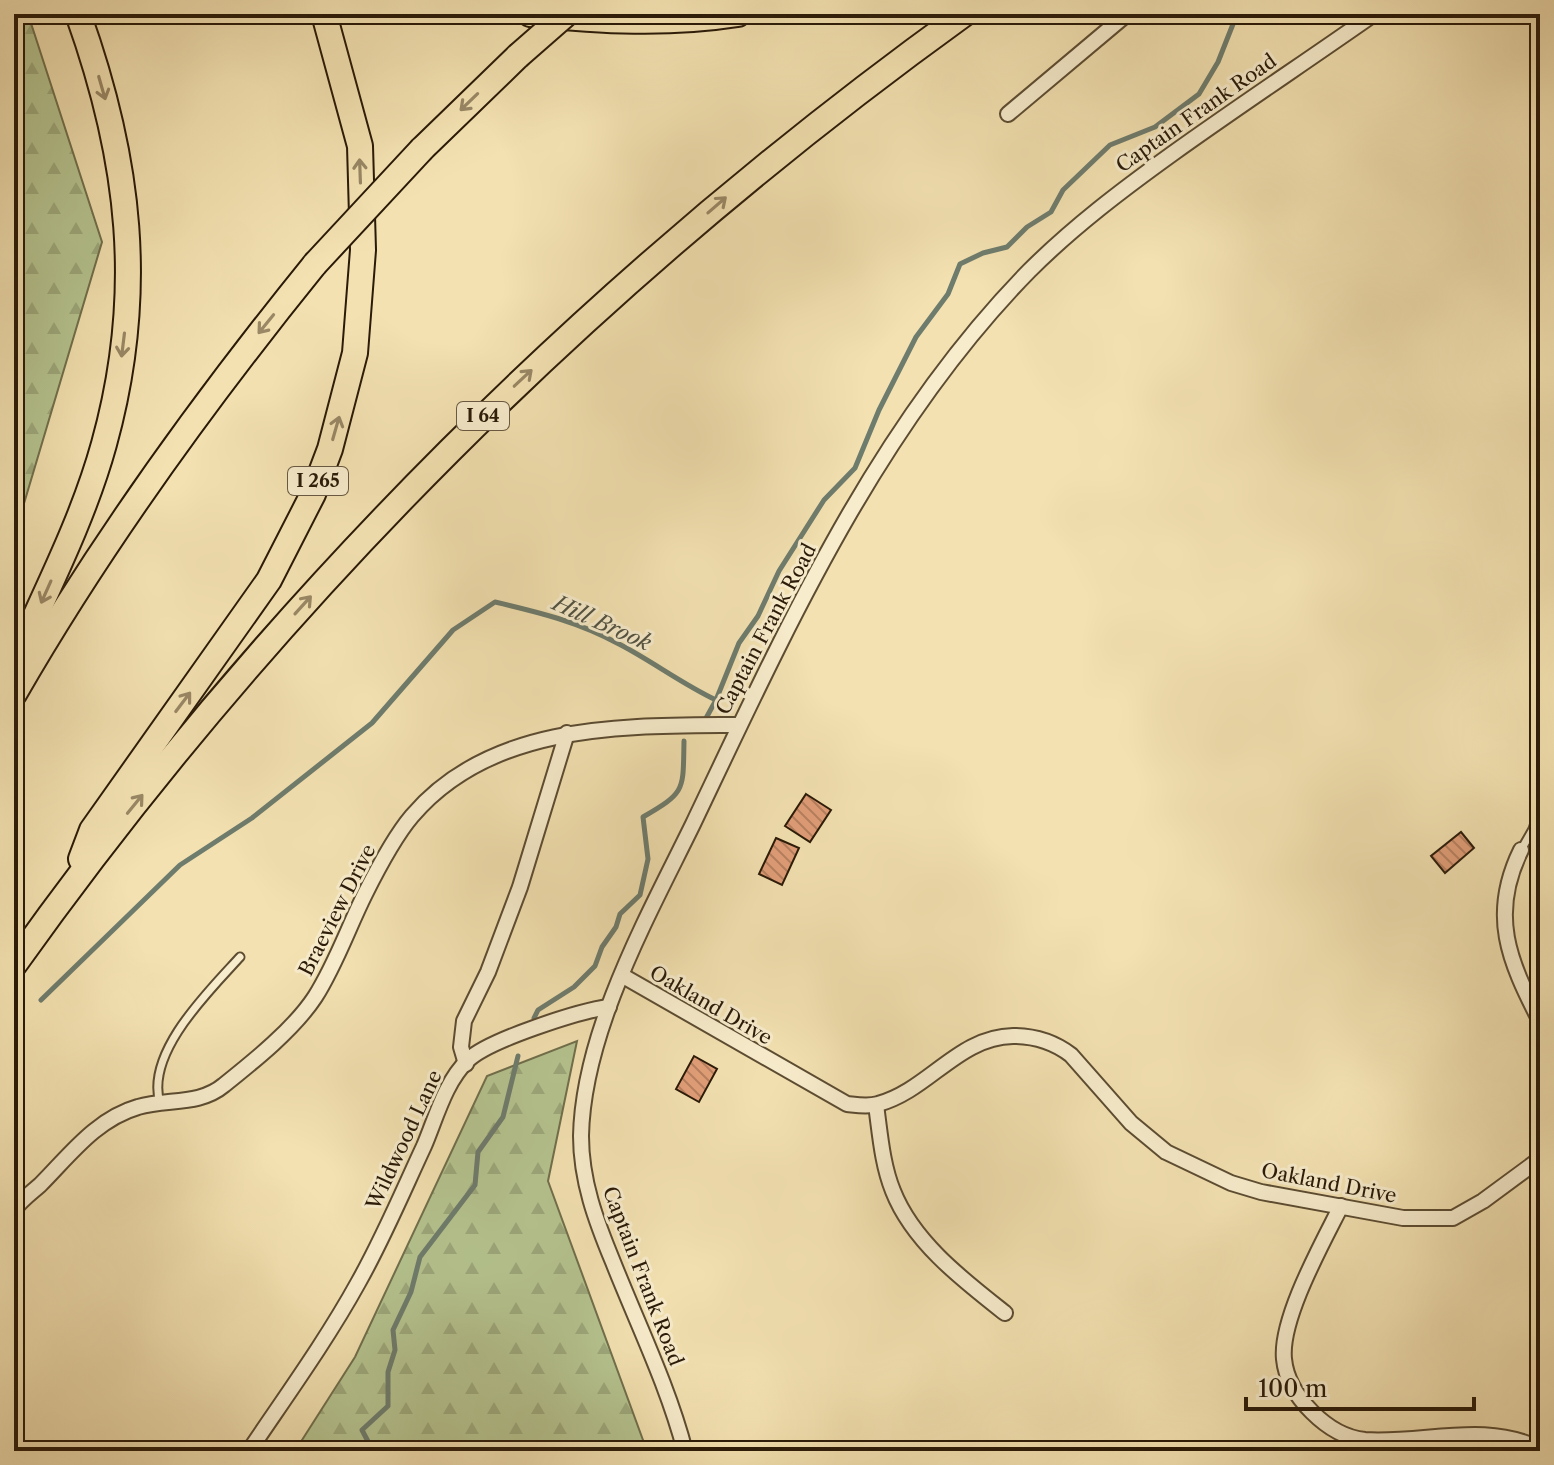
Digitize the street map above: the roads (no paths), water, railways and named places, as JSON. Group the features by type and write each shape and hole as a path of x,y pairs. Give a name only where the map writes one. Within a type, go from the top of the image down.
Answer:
{"highway":[{"path":"14,663 65,549 104,445 117,392 130,281 128,225 121,169 110,113 78,14"},
{"name":"I 265","path":"70,887 92,830 269,580 308,505 330,449 355,353 363,250 360,146 324,14"},
{"path":"530,14 606,22 671,21 738,14"},
{"path":"14,694 106,542 181,435 315,264 422,149 566,14"},
{"name":"I 64","path":"14,965 70,887 196,728 386,515 492,407 614,293 743,182 964,14"}],"street":[{"path":"1008,114 1127,14"},
{"name":"Captain Frank Road","path":"685,1451 669,1396 591,1209 581,1136 586,1088 596,1043 609,1007 738,725 794,615 872,475 929,387 987,315 1052,250 1121,191 1374,14"},
{"name":"Braeview Drive","path":"14,1210 73,1148 97,1129 137,1107 196,1099 221,1088 295,1020 313,999 334,963 366,892 409,819 425,801 460,774 525,743 567,733 643,727 738,725"},
{"name":"Wildwood Lane","path":"249,1451 359,1282 443,1098 466,1064 461,1047 464,1021 488,972 520,887 567,733"},
{"path":"1521,850 1506,884 1503,911 1518,979 1540,1021"},
{"name":"Oakland Drive","path":"623,976 847,1104 876,1105 905,1094 959,1053 984,1040 997,1037 1036,1038 1071,1055 1131,1123 1178,1159 1261,1192 1403,1218 1437,1220 1453,1218 1483,1201 1540,1159"},
{"path":"466,1064 477,1054 497,1044 589,1009 609,1007"},
{"path":"876,1105 888,1176 903,1213 938,1255 1005,1313"},
{"path":"1341,1206 1284,1337 1287,1374 1308,1409 1339,1432 1365,1440 1449,1434 1485,1435 1504,1436 1540,1449"}],"lane":[{"path":"1521,850 1540,808"},
{"path":"160,1103 156,1089 161,1063 193,1009 240,957"}],"waterway":[{"path":"705,720 739,643 758,616 779,571 824,500 855,468 879,410 916,337 948,294 960,264 983,253 1007,247 1027,227 1051,212 1063,190 1110,145 1155,127 1199,94 1218,62 1237,14"},
{"name":"Hill Brook","path":"41,1000 180,865 252,818 372,723 453,630 495,602 543,614 604,636 716,700"},
{"path":"534,1018 538,1010 574,987 595,966 620,914 640,895 648,859 643,817 667,802 679,788 684,741"},
{"path":"373,1451 362,1430 388,1406 388,1372 395,1350 393,1330 411,1292 420,1257 475,1185 478,1152 503,1117 518,1056"}]}
